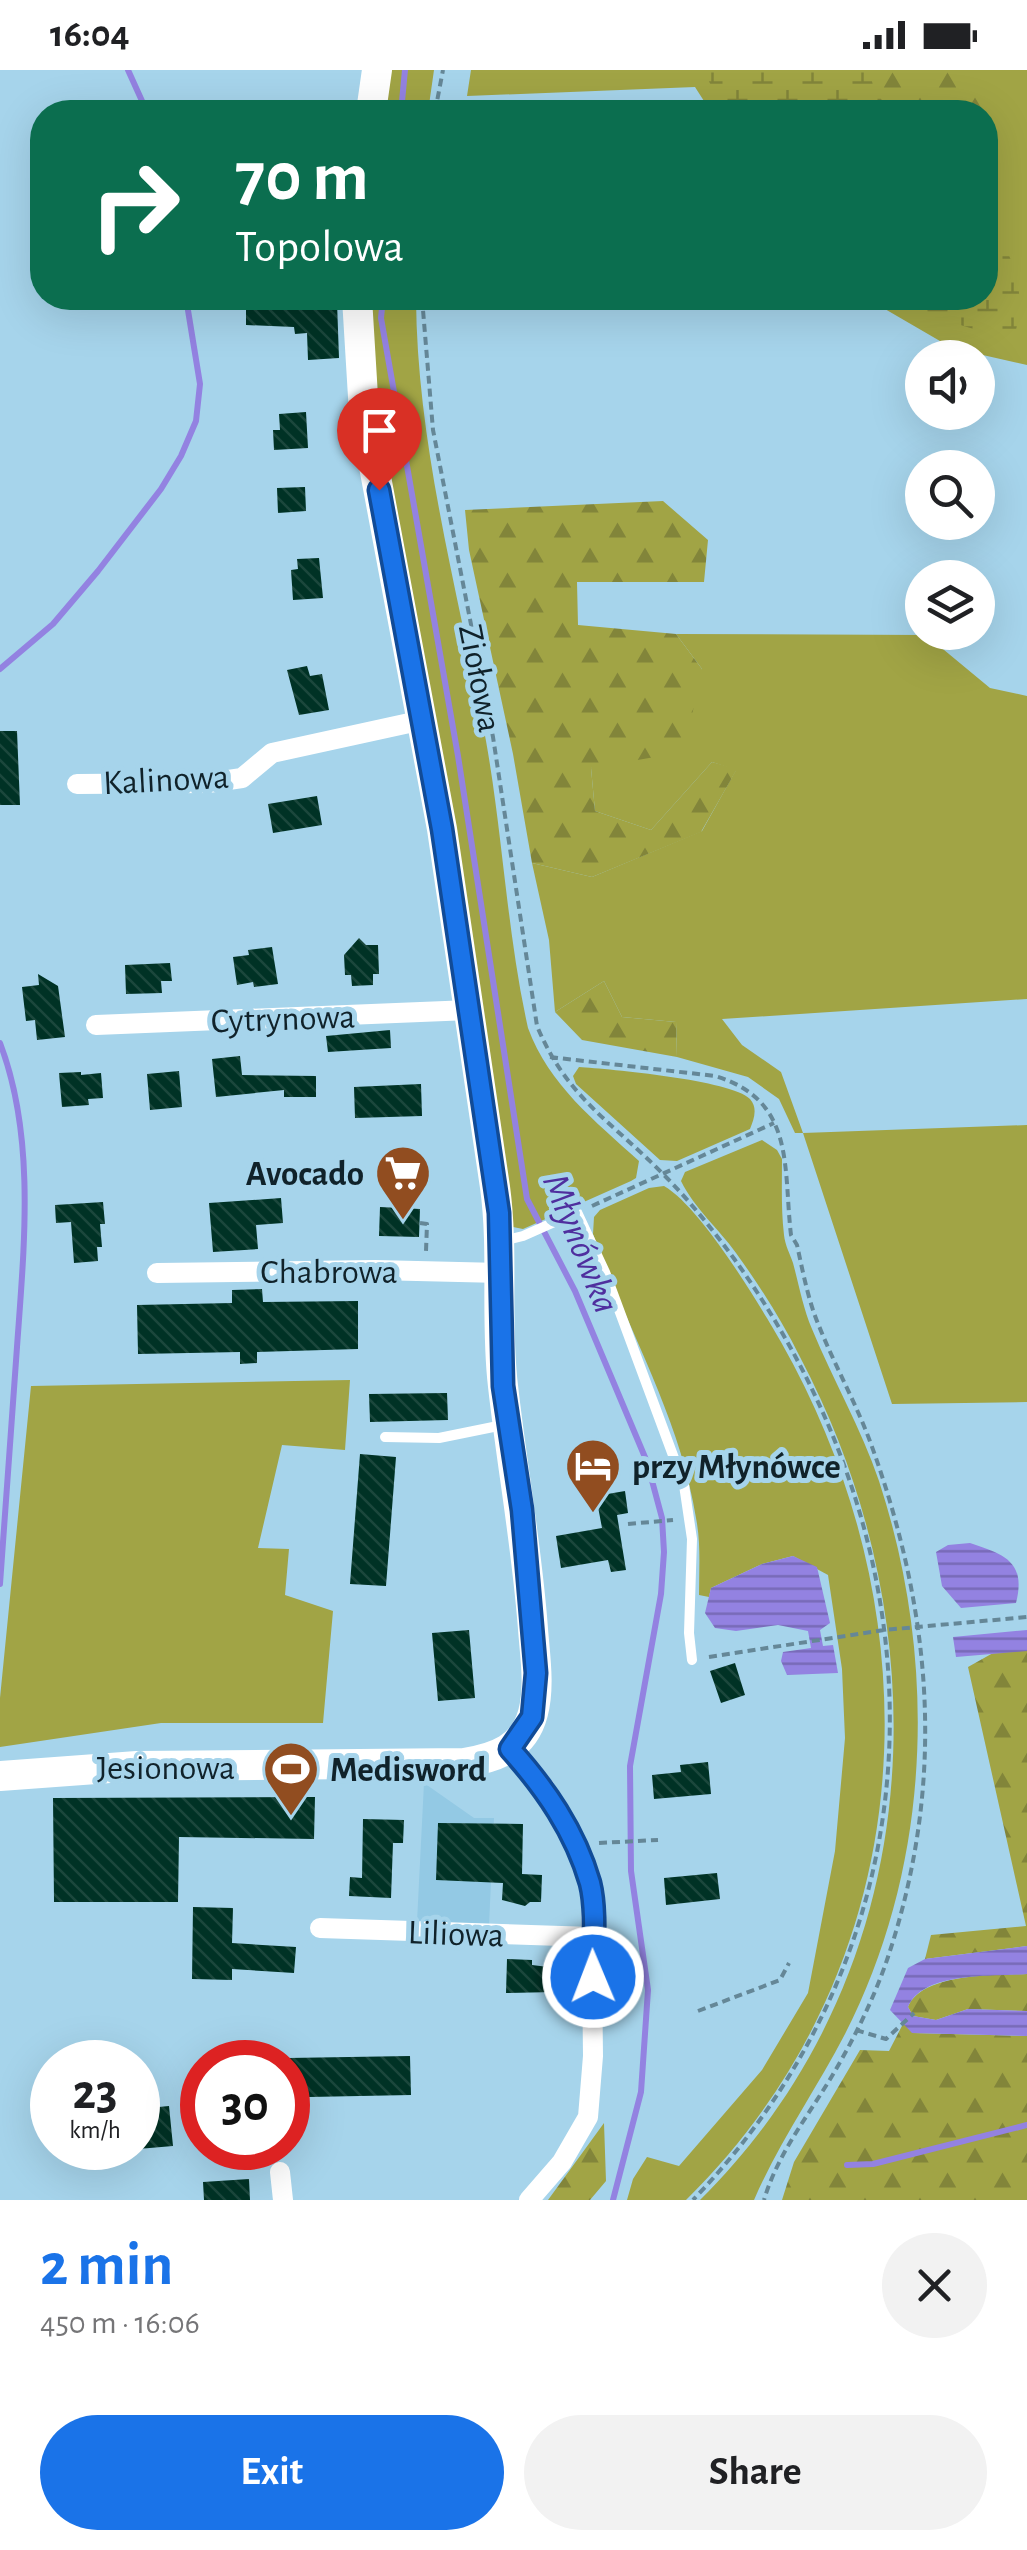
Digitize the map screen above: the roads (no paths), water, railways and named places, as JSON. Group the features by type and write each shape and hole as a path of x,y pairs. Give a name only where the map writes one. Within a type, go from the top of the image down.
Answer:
{"street":[{"path":"373,100 377,70"},
{"path":"358,310 364,413 423,720 512,1238 500,1272 500,1348 522,1510 536,1673 532,1717 510,1749 546,1788 591,1886 592,2088 588,2117 562,2162 529,2200"},
{"name":"Kalinowa","path":"78,784 208,783 242,778 272,753 423,720"},
{"name":"Cytrynowa","path":"96,1025 470,1010"},
{"name":"Chabrowa","path":"157,1273 500,1272"},
{"name":"Jesionowa","path":"0,1776 137,1766 464,1763 494,1758 510,1749"},
{"name":"Liliowa","path":"320,1928 592,1938"},
{"path":"280,2172 283,2200"}],"lane":[{"path":"512,1238 577,1212 604,1272 684,1485 692,1539 692,1660"},
{"path":"385,1436 439,1438 508,1424"}],"waterway":[{"path":"128,70 142,100"},
{"name":"Młynówka","path":"402,100 405,70"},
{"path":"0,669 53,624 161,489 181,456 196,421 200,384 188,310"},
{"name":"Młynówka","path":"382,310 458,756 527,1199 575,1291 647,1462 662,1518 661,1594 630,1766 631,1871 648,1990 641,2092 613,2200"},
{"path":"0,1043 19,1116 25,1193 0,1584"},
{"path":"847,2165 873,2164 1027,2125"}],"place":[{"name":"Avocado","path":"403,1222"},
{"name":"przy Młynówce","path":"593,1515"},
{"name":"Medisword","path":"291,1818"}]}
